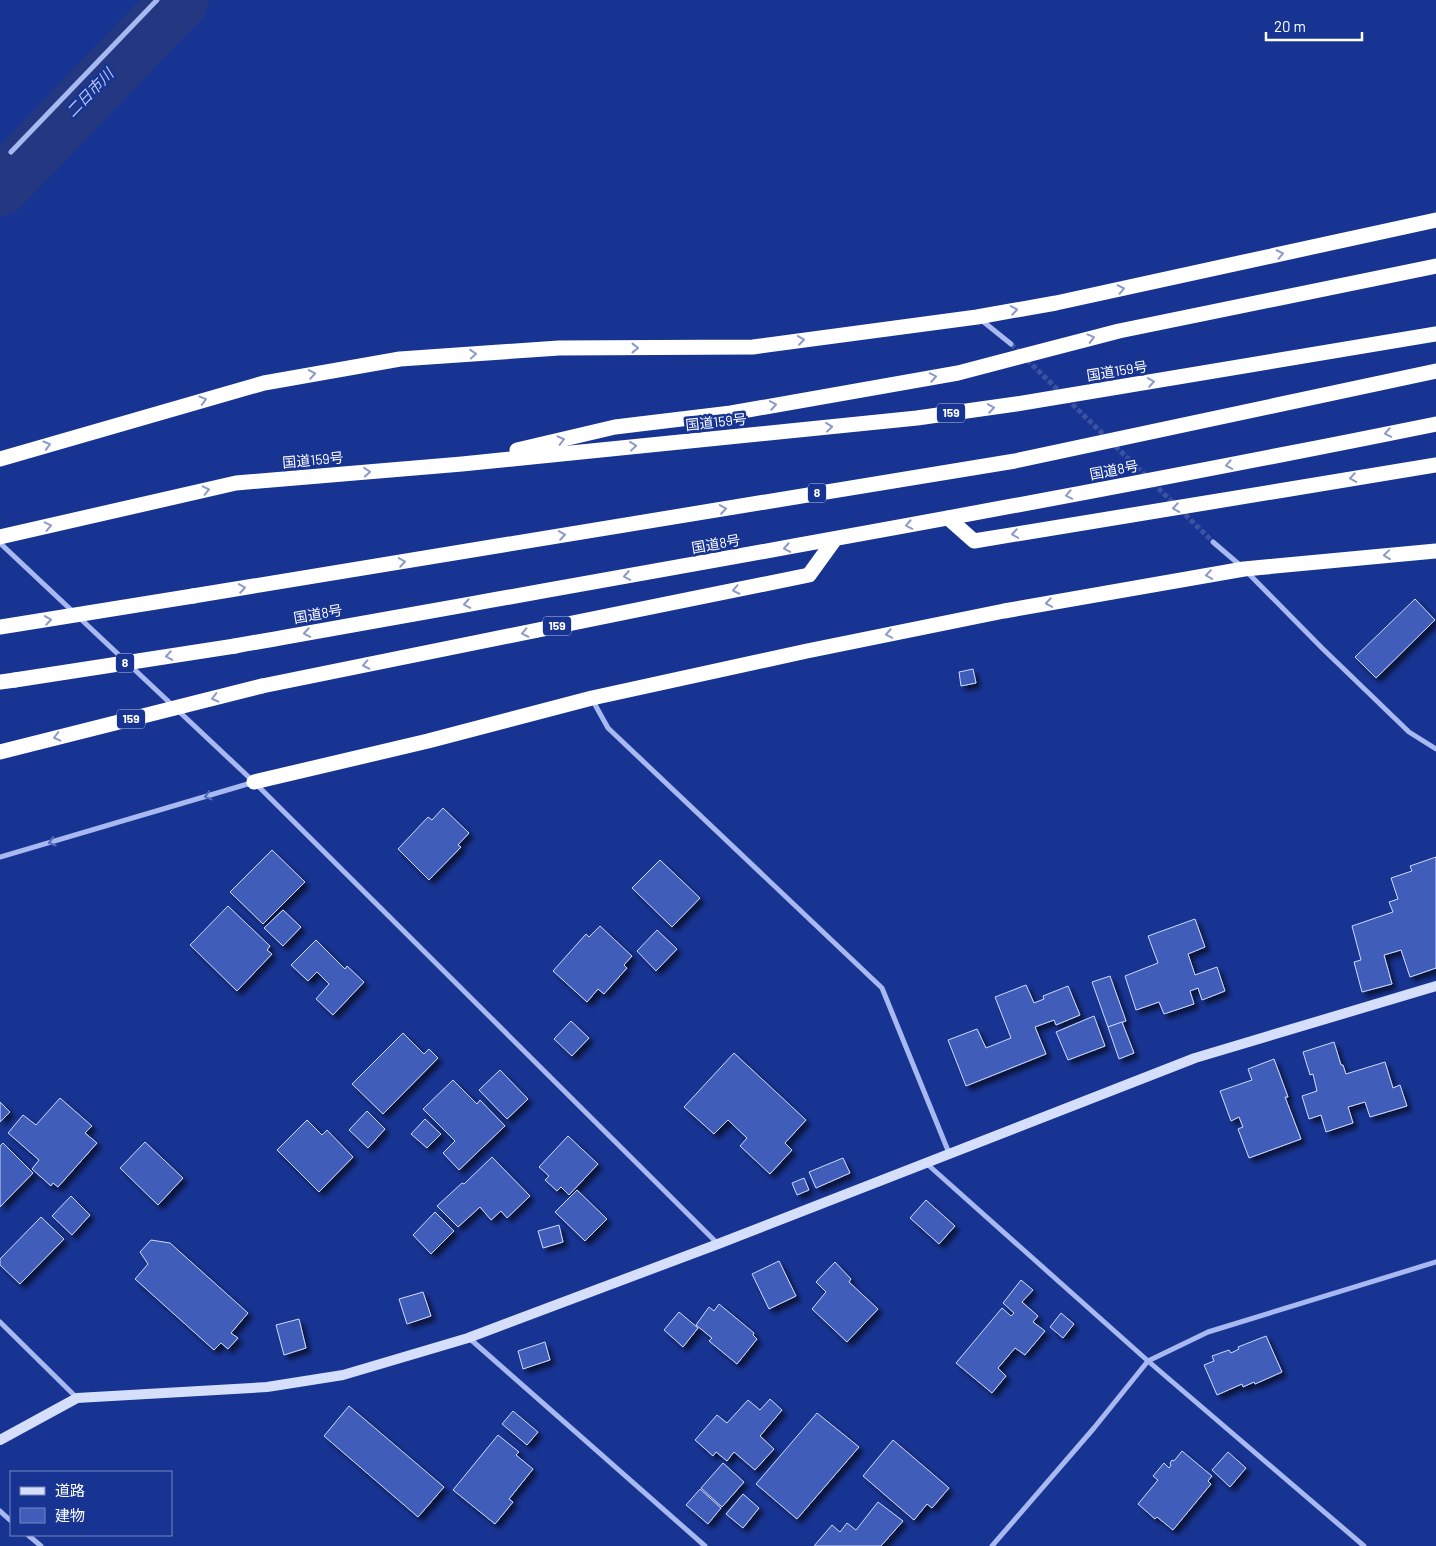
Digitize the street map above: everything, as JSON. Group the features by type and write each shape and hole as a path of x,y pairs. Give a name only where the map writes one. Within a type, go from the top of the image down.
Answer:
{"highway":[{"path":"0,458 264,383 400,359 559,348 753,347 977,317 1056,303 1436,220"},
{"path":"462,464 615,427 731,412 958,373 1119,331 1436,266"},
{"name":"国道159号","path":"0,536 236,483 462,464 917,418 1016,404 1436,334"},
{"name":"8","path":"0,628 1015,461 1436,370"},
{"name":"国道8号","path":"0,682 235,646 835,539 1436,424"},
{"path":"948,518 974,541 1436,465"},
{"name":"159","path":"0,752 262,686 809,575 835,539"},
{"path":"254,782 428,741 592,698 807,651 995,613 1244,569 1436,551"}],"street":[{"path":"10,152 157,0"},
{"path":"977,317 1011,344"},
{"path":"0,542 254,782 718,1244"},
{"path":"1213,542 1244,569 1409,732 1436,749"},
{"path":"592,698 608,728 882,988 949,1153"},
{"path":"0,856 254,782"},
{"path":"0,1440 77,1398 267,1387 343,1375 468,1338 718,1244 1195,1058 1436,986"},
{"path":"925,1162 1148,1361 1364,1546"},
{"path":"992,1546 1094,1428 1148,1361 1208,1332 1436,1262"},
{"path":"0,1322 77,1398"},
{"path":"468,1338 705,1546"},
{"path":"0,1511 10,1520"},
{"path":"29,1536 41,1546"}],"building":[{"path":"1415,599 1435,620 1376,678 1355,657"},
{"path":"973,669 976,683 961,686 959,672"},
{"path":"443,808 469,833 458,845 461,847 429,880 398,849 428,817 432,820"},
{"path":"272,850 305,882 263,924 230,892"},
{"path":"1436,857 1436,968 1410,977 1401,950 1384,955 1392,984 1362,992 1354,962 1361,960 1352,926 1393,912 1389,902 1398,899 1391,878 1412,871 1410,866"},
{"path":"660,860 700,898 672,927 632,888"},
{"path":"228,906 270,946 267,950 272,954 237,991 190,945"},
{"path":"283,910 301,927 283,946 264,928"},
{"path":"1195,919 1205,947 1188,954 1195,975 1217,967 1225,991 1202,1000 1198,988 1190,991 1194,1004 1164,1014 1159,1002 1136,1010 1125,976 1158,963 1148,936"},
{"path":"600,926 632,956 624,965 627,968 604,994 598,989 587,1002 553,971 586,934 589,937"},
{"path":"657,930 677,949 656,971 637,951"},
{"path":"316,940 345,969 347,966 364,982 333,1015 316,999 329,984 317,972 308,981 291,965"},
{"path":"1110,976 1126,1021 1108,1027 1092,982"},
{"path":"1026,985 1034,1003 1044,999 1043,996 1068,986 1080,1015 1056,1025 1054,1020 1035,1027 1046,1054 966,1086 948,1040 977,1029 986,1048 1011,1038 995,997"},
{"path":"1094,1016 1105,1046 1068,1060 1056,1032"},
{"path":"571,1021 589,1038 572,1056 554,1039"},
{"path":"1122,1022 1134,1053 1119,1059 1108,1027"},
{"path":"403,1033 424,1054 429,1049 438,1058 383,1114 352,1084"},
{"path":"1334,1042 1341,1065 1343,1065 1346,1074 1385,1062 1393,1088 1400,1085 1407,1106 1370,1117 1365,1102 1348,1107 1353,1123 1326,1132 1321,1115 1309,1119 1302,1096 1317,1091 1313,1074 1310,1075 1303,1052"},
{"path":"734,1053 806,1120 785,1143 792,1150 770,1174 740,1146 747,1138 728,1120 714,1134 684,1107"},
{"path":"1274,1059 1288,1097 1285,1097 1301,1139 1249,1158 1238,1129 1243,1127 1239,1117 1231,1121 1220,1091 1252,1080 1248,1069"},
{"path":"500,1070 528,1099 507,1119 479,1090"},
{"path":"453,1080 477,1104 480,1100 505,1126 459,1170 443,1153 455,1141 423,1109"},
{"path":"60,1098 92,1126 85,1133 97,1143 58,1187 53,1183 51,1186 32,1169 39,1160 8,1133 23,1115 36,1125"},
{"path":"0,1102 10,1112 0,1122"},
{"path":"367,1111 385,1129 368,1148 349,1130"},
{"path":"425,1119 441,1134 427,1148 411,1134"},
{"path":"307,1120 322,1135 327,1130 353,1157 319,1192 277,1150"},
{"path":"568,1136 598,1164 569,1195 561,1187 557,1191 545,1180 549,1176 539,1167"},
{"path":"145,1142 183,1178 158,1205 120,1168"},
{"path":"3,1143 33,1173 0,1207 0,1146"},
{"path":"492,1157 530,1196 507,1218 501,1211 491,1220 480,1207 458,1227 437,1206 462,1183 464,1184"},
{"path":"843,1158 850,1173 816,1188 809,1172"},
{"path":"804,1178 809,1190 797,1195 792,1183"},
{"path":"577,1190 607,1219 585,1241 555,1212"},
{"path":"71,1196 90,1215 72,1235 52,1216"},
{"path":"926,1200 955,1226 939,1244 910,1218"},
{"path":"435,1212 454,1231 431,1254 413,1235"},
{"path":"41,1217 64,1239 20,1284 0,1265 0,1259"},
{"path":"559,1225 563,1242 543,1248 538,1231"},
{"path":"151,1240 170,1243 248,1313 231,1333 238,1338 228,1349 221,1343 214,1350 135,1279 148,1264 140,1252"},
{"path":"779,1261 796,1296 769,1309 752,1274"},
{"path":"835,1262 851,1279 849,1282 878,1309 847,1342 812,1309 826,1292 816,1282"},
{"path":"1021,1280 1033,1290 1022,1302 1038,1316 1033,1322 1045,1331 1025,1355 1015,1348 998,1368 1006,1376 992,1393 956,1363 1002,1308 1011,1316 1014,1313 1003,1303"},
{"path":"423,1292 431,1316 407,1324 399,1299"},
{"path":"719,1304 754,1333 753,1335 757,1339 737,1364 709,1341 712,1338 696,1325 709,1307 714,1311"},
{"path":"679,1312 698,1328 683,1347 664,1330"},
{"path":"1061,1313 1074,1324 1063,1338 1050,1327"},
{"path":"299,1319 306,1348 284,1355 276,1325"},
{"path":"1266,1336 1282,1372 1255,1384 1254,1382 1243,1387 1242,1384 1217,1395 1204,1365 1214,1361 1212,1356 1229,1350 1231,1353 1239,1349 1238,1347"},
{"path":"545,1342 550,1360 523,1369 518,1351"},
{"path":"770,1399 782,1410 760,1436 774,1449 755,1470 734,1452 727,1461 716,1452 713,1456 695,1440 717,1415 727,1423 748,1400 760,1410"},
{"path":"349,1406 444,1487 418,1517 324,1436"},
{"path":"513,1411 538,1432 527,1445 502,1424"},
{"path":"817,1413 859,1447 797,1519 756,1484"},
{"path":"498,1435 519,1452 516,1455 533,1469 509,1499 513,1502 495,1524 453,1490"},
{"path":"893,1440 949,1488 932,1508 927,1504 914,1520 863,1476"},
{"path":"1182,1451 1212,1476 1208,1481 1211,1484 1173,1530 1157,1517 1155,1519 1138,1504 1158,1480 1153,1476 1164,1463 1169,1468 1172,1460 1174,1461"},
{"path":"1228,1452 1246,1468 1230,1487 1212,1470"},
{"path":"723,1463 744,1482 722,1507 701,1488"},
{"path":"700,1489 721,1508 708,1524 686,1505"},
{"path":"743,1494 759,1508 743,1528 726,1514"},
{"path":"878,1502 903,1521 881,1546 814,1546 832,1525 840,1532 847,1523 856,1530"}],"waterway":[{"name":"二日市川","path":"0,187 180,0"}],"tunnel":[{"path":"1011,344 1061,393"},
{"path":"1067,399 1147,477"},
{"path":"1153,483 1213,542"}]}
